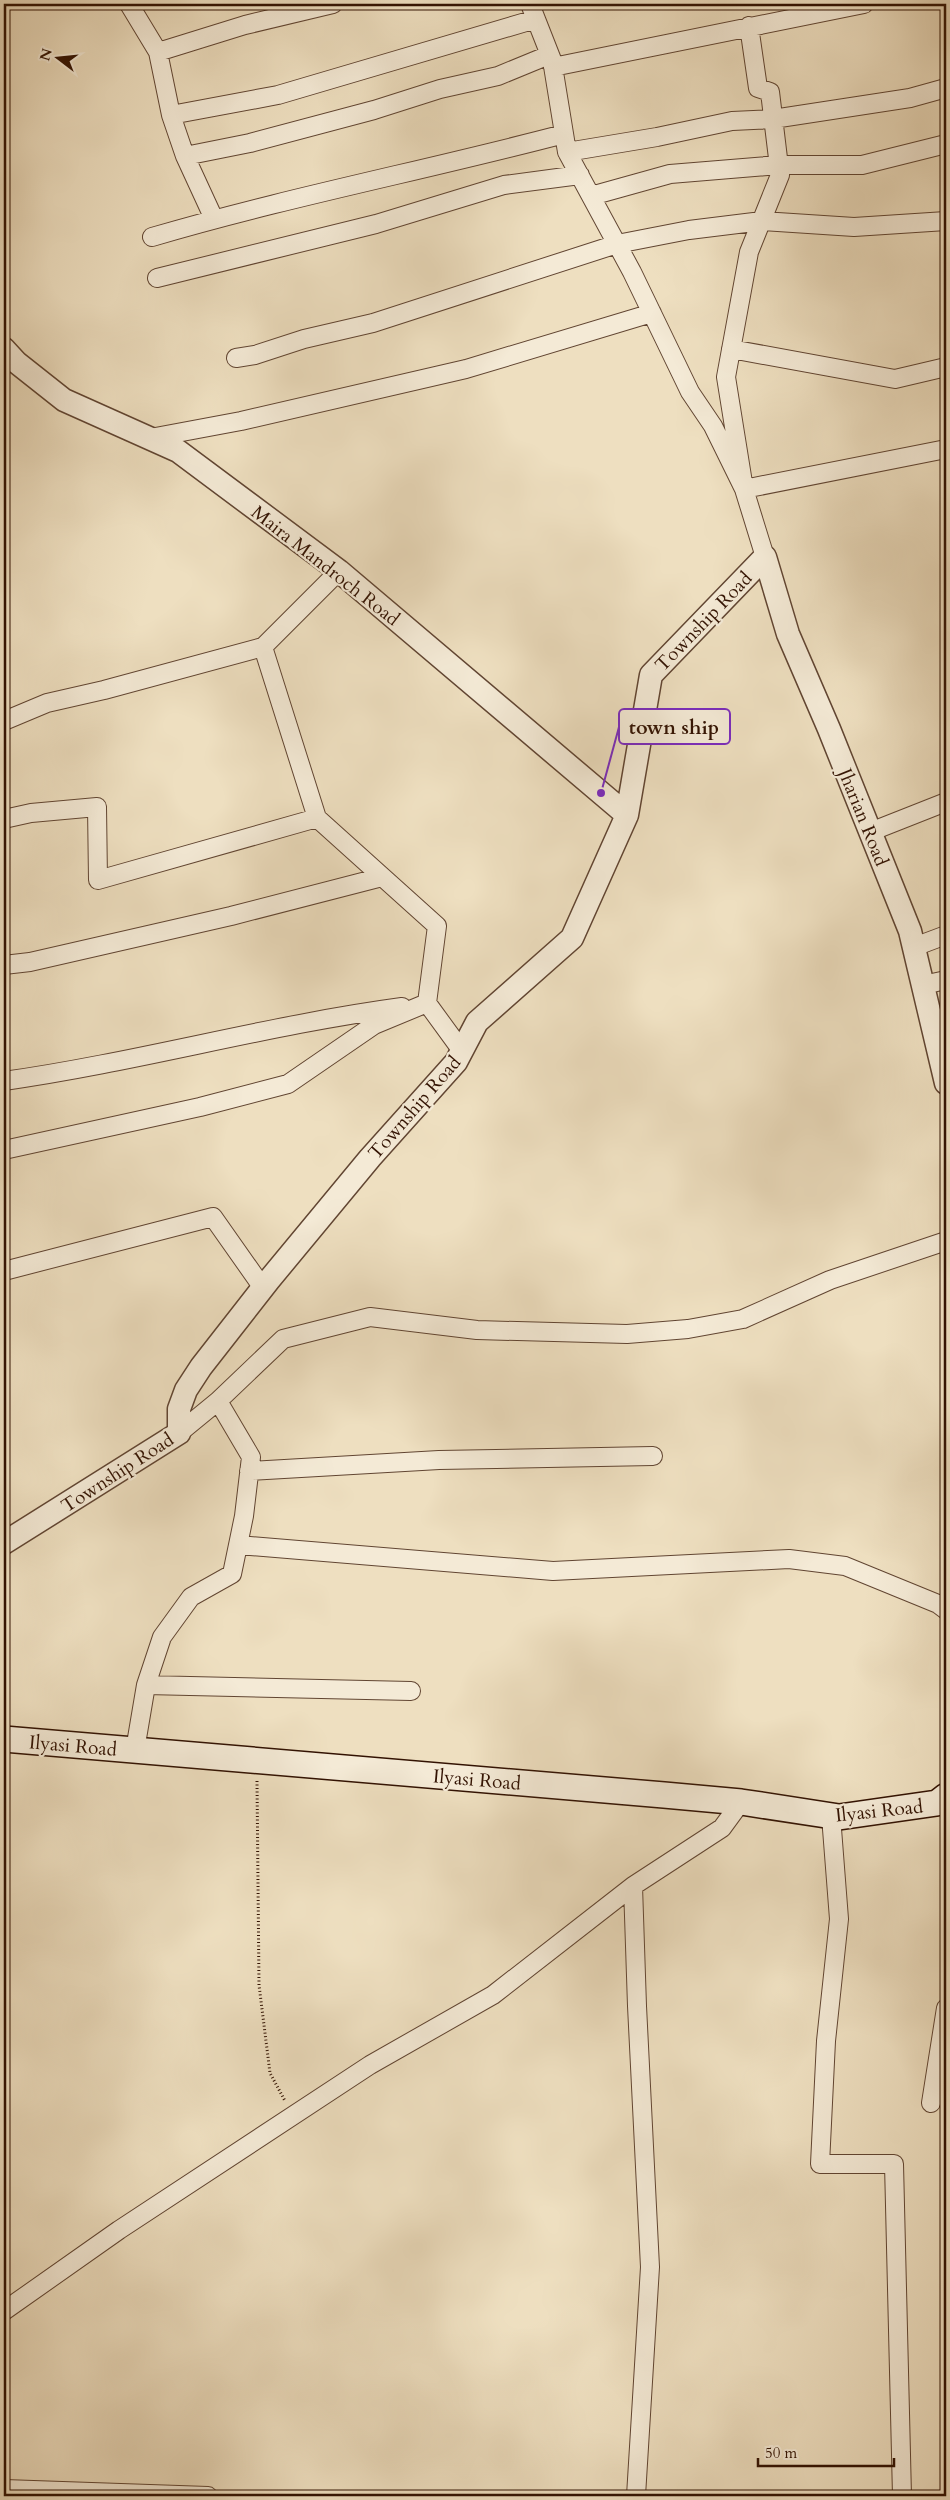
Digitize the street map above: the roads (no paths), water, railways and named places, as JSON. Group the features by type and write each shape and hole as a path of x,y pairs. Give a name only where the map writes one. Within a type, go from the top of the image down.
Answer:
{"main road":[{"name":"Ilyasi Road","path":"4,1739 741,1802 839,1817 937,1803 946,1796"}],"street":[{"path":"129,4 158,52 171,115 185,156 214,218"},
{"path":"158,52 245,26 333,4"},
{"path":"185,156 250,143 551,61 864,4"},
{"path":"171,115 278,95 533,11 551,61 567,152 617,244 690,392 713,426 744,489"},
{"path":"749,26 758,88 770,92 780,176 749,252 726,377 744,489 765,557"},
{"path":"567,152 657,137 732,121 773,119 910,98 946,88"},
{"path":"152,237 214,218 564,134"},
{"path":"591,196 670,174 778,165 862,165 946,144"},
{"path":"157,278 376,224 504,185 580,175"},
{"path":"236,358 256,355 304,339 373,323 617,244 689,230 762,221 854,227 946,221"},
{"path":"150,438 241,421 466,369 652,314"},
{"name":"Maira Mandroch Road","path":"4,349 16,362 64,400 178,451 339,571 627,815"},
{"path":"731,349 895,379 946,367"},
{"path":"744,489 946,449"},
{"name":"Township Road","path":"4,1543 178,1433 180,1409 186,1390 201,1367 263,1288 370,1158 456,1062 477,1022 572,938 627,815 651,675 765,557"},
{"name":"Jharian Road","path":"765,557 788,634 910,931 945,1073"},
{"path":"4,721 47,703 104,690 263,647 339,571"},
{"path":"263,647 317,818 437,926 427,1003 462,1051"},
{"path":"870,832 946,802"},
{"path":"4,819 31,813 97,807 98,880 317,818"},
{"path":"4,965 30,962 231,916 382,876"},
{"path":"914,947 946,936"},
{"path":"923,985 946,980"},
{"path":"4,1081 68,1072 336,1016 427,1003"},
{"path":"4,1150 200,1107 288,1084 374,1025 427,1003"},
{"path":"4,1271 214,1217 263,1288"},
{"path":"178,1433 218,1401 283,1339 370,1317 477,1330 627,1334 688,1329 743,1319 830,1280 946,1241"},
{"path":"135,1750 146,1685 162,1637 191,1597 232,1574 251,1457 218,1401"},
{"path":"249,1471 439,1460 653,1456"},
{"path":"238,1546 553,1571 789,1559 846,1566 938,1604 946,1610"},
{"path":"146,1685 411,1691"},
{"path":"4,2311 118,2230 294,2117 370,2065 492,1996 633,1886 722,1828 741,1802"},
{"path":"831,1816 839,1919 826,2041 820,2164 894,2164 902,2496"},
{"path":"633,1886 650,2267 636,2496"},
{"path":"930,2103 946,2008"},
{"path":"12,2491 208,2496"}],"place":[{"name":"town ship","path":"601,793"}]}
